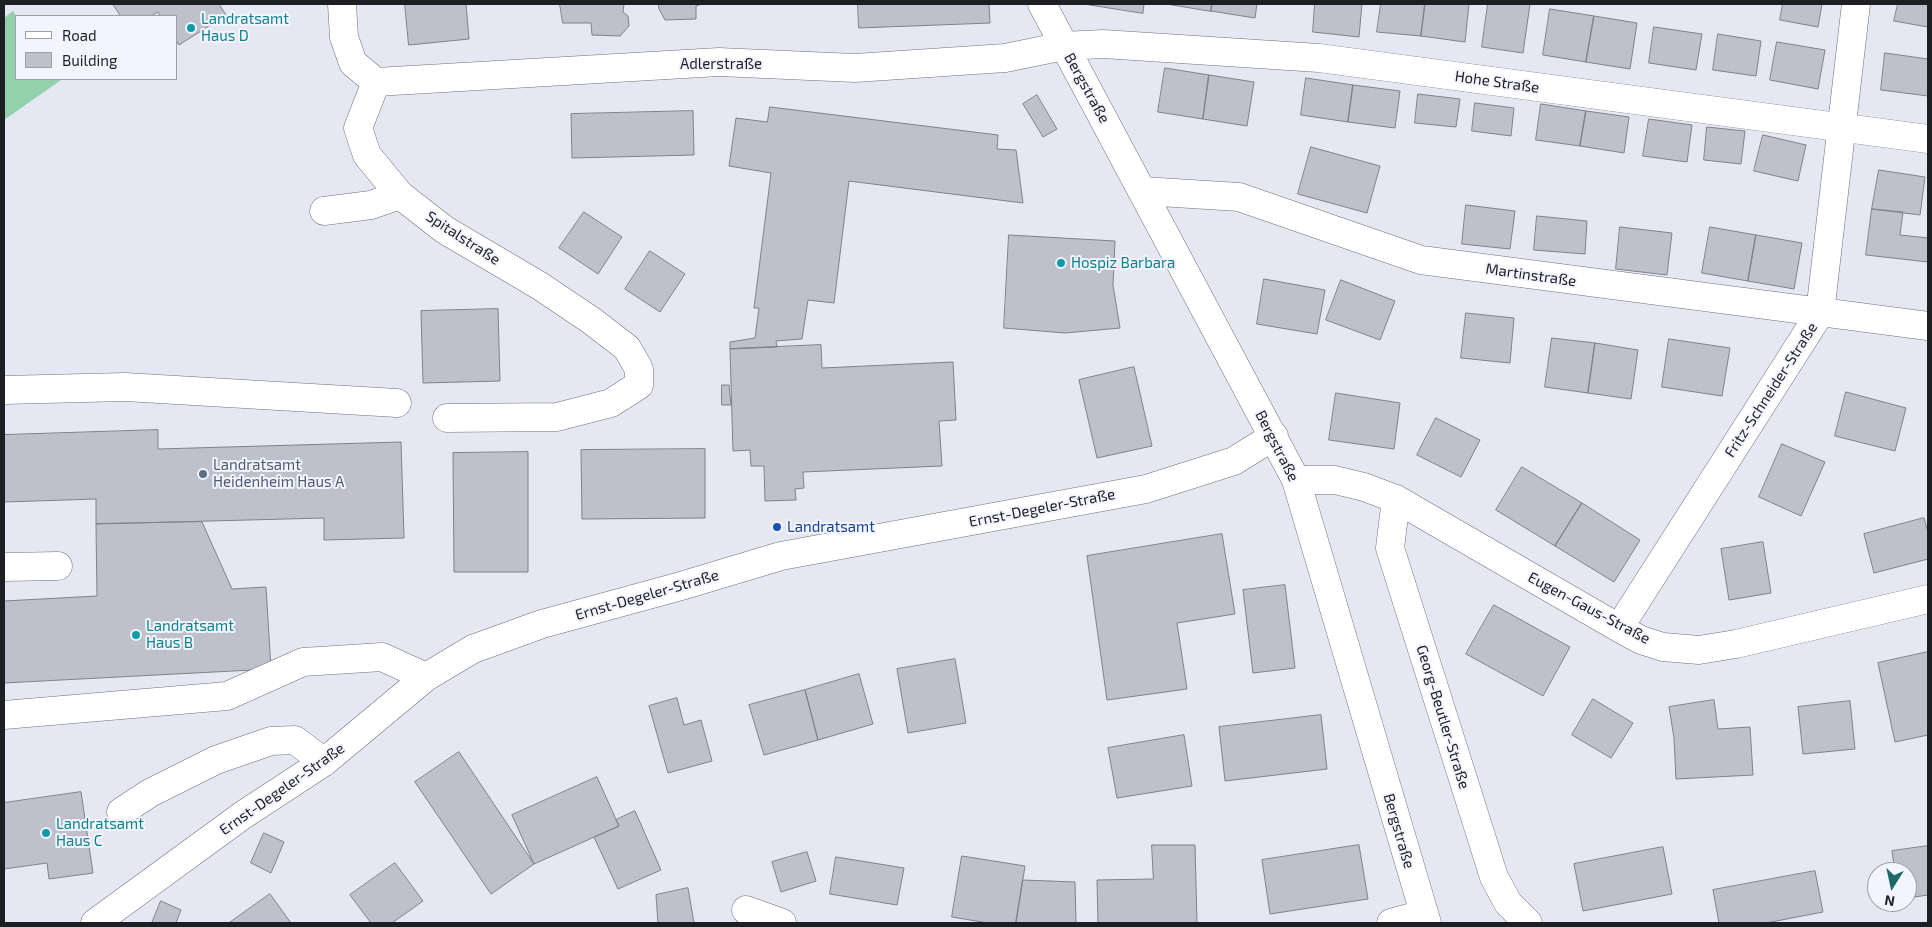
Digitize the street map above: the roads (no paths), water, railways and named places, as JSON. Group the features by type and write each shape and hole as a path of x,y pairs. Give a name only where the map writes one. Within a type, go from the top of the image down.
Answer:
{"street":[{"path":"342,4 344,37 352,63 376,82"},
{"name":"Bergstraße","path":"1042,4 1296,480 1425,919"},
{"name":"Fritz-Schneider-Straße","path":"1620,628 1820,313 1856,4"},
{"name":"Hohe Straße","path":"1064,46 1103,44 1320,58 1928,139"},
{"name":"Adlerstraße","path":"376,82 719,62 855,68 1005,58 1064,46"},
{"name":"Spitalstraße","path":"376,82 358,128 367,155 400,195 444,230 540,286 592,320 627,348 639,369 639,385 611,403 557,417 447,418"},
{"name":"Martinstraße","path":"1143,191 1239,197 1421,260 1928,326"},
{"path":"324,212 371,205 400,195"},
{"path":"4,390 125,387 397,403"},
{"name":"Ernst-Degeler-Straße","path":"96,923 243,815 324,762 426,677 473,649 542,624 781,556 1146,489 1234,461 1274,436"},
{"name":"Eugen-Gaus-Straße","path":"1296,480 1335,480 1364,486 1396,499 1641,640 1663,647 1699,650 1736,644 1928,598"},
{"name":"Georg-Beutler-Straße","path":"1396,499 1390,548 1494,877 1508,903 1528,923"},
{"path":"4,568 58,566"},
{"path":"4,715 227,696 303,662 382,657 426,677"},
{"path":"121,812 150,793 216,760 271,741 295,740 324,762"},
{"path":"746,910 782,923"},
{"path":"1392,923 1425,919"}],"place":[{"name":"Landratsamt Haus D","path":"191,28"},
{"name":"Hospiz Barbara","path":"1061,263"},
{"name":"Landratsamt Heidenheim Haus A","path":"203,474"},
{"name":"Landratsamt","path":"777,527"},
{"name":"Landratsamt Haus B","path":"136,635"},
{"name":"Landratsamt Haus C","path":"46,833"}]}
